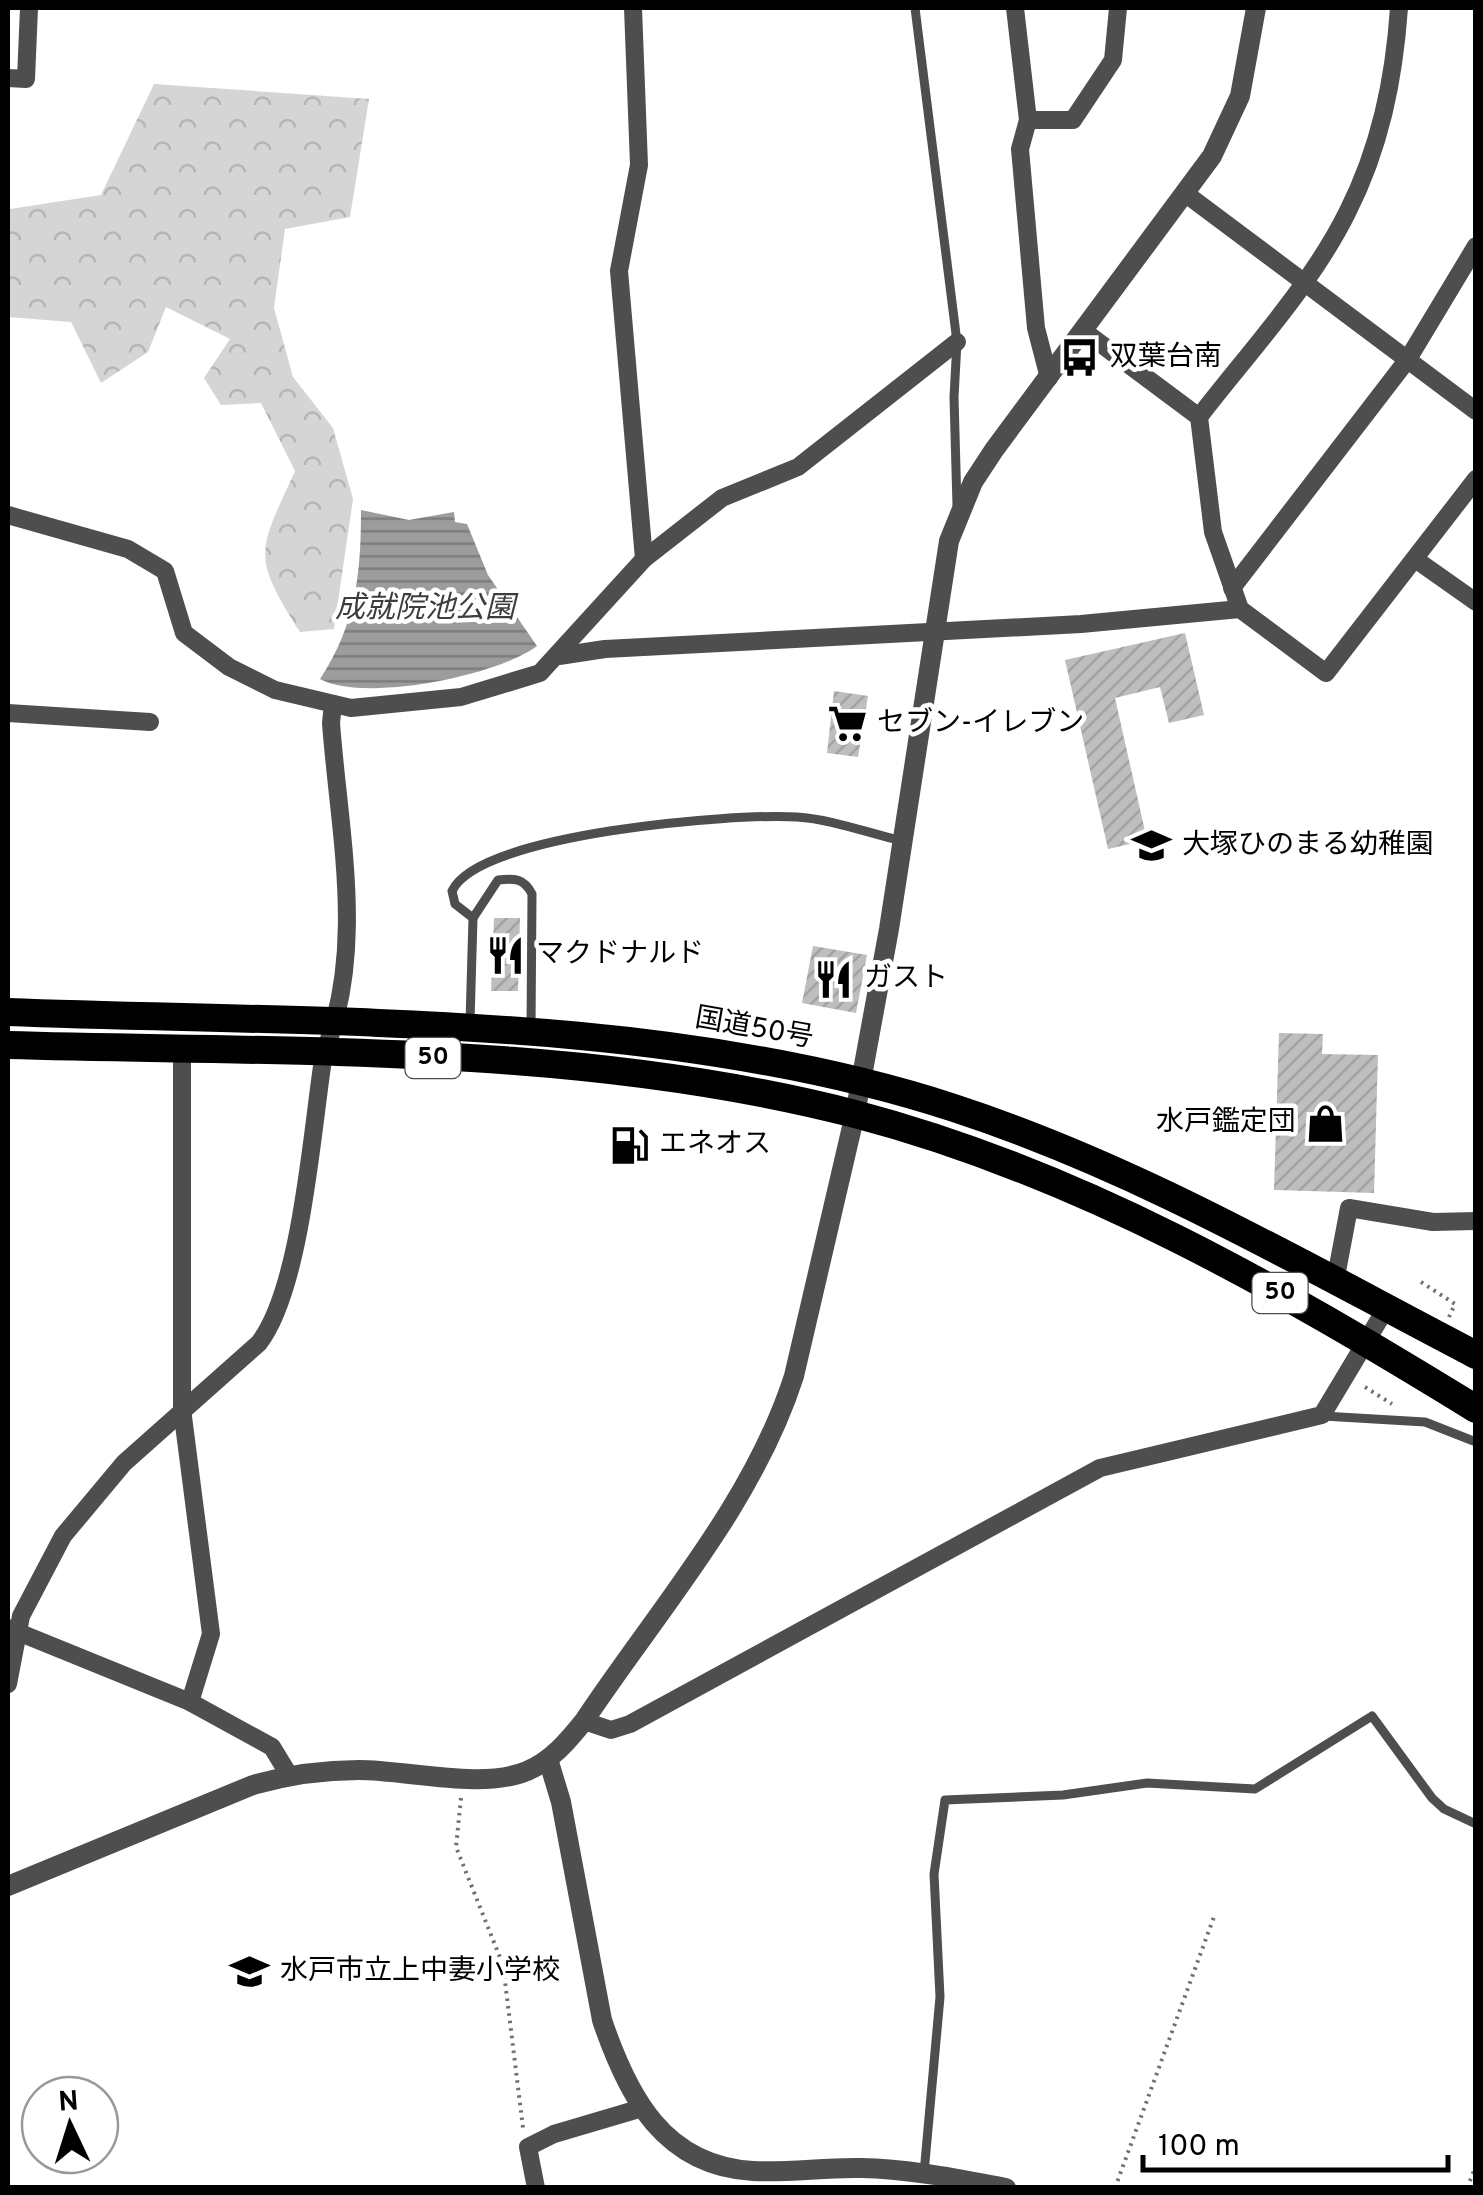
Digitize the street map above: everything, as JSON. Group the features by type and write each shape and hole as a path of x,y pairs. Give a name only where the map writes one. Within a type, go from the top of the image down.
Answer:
{"highway":[{"name":"国道50号","path":"8,1012 530,1033 702,1052 861,1081 952,1108 1103,1164 1434,1334"},
{"name":"50","path":"8,1044 324,1053 614,1070 720,1086 854,1114 976,1152 1106,1203 1192,1244 1416,1372 1476,1400"},
{"name":"50","path":"1434,1334 1476,1355"},
{"path":"1434,1334 1476,1346"},
{"path":"1416,1372 1476,1409"}],"street":[{"path":"8,78 26,79 29,8"},
{"path":"633,8 639,165 620,271 644,559"},
{"path":"1015,8 1028,120 1020,149 1036,328 1050,378"},
{"path":"1028,120 1073,120 1113,60 1118,8"},
{"path":"8,1886 253,1785 289,1775 360,1770 502,1778 548,1758 584,1721 747,1483 781,1417 854,1114 905,841 941,577 958,513 994,450 1212,156 1234,111 1256,8"},
{"path":"1399,8 1391,88 1380,131 1347,215 1199,417 1213,532 1240,609 1326,673 1476,479"},
{"path":"1186,194 1476,411"},
{"path":"1232,588 1408,358 1476,246"},
{"path":"1084,332 1199,417"},
{"path":"8,515 128,549 165,571 184,633 229,667 275,690 351,708 437,702 540,673 644,559 722,498 798,466 957,342"},
{"path":"1415,559 1476,602"},
{"path":"559,656 605,648 1082,624 1240,609"},
{"path":"8,1684 13,1630 63,1536 124,1463 238,1366 273,1324 288,1286 324,1053 335,1024 348,910 330,723 333,704"},
{"path":"8,713 150,722"},
{"path":"182,1050 182,1410 211,1634 190,1702"},
{"path":"1335,1282 1350,1208 1433,1222 1476,1221"},
{"path":"584,1721 611,1730 630,1724 1100,1468 1322,1416 1385,1310"},
{"path":"13,1630 190,1702 272,1747 289,1775"},
{"path":"548,1758 561,1802 602,2020 642,2108 687,2154 718,2167 924,2173 1006,2188"},
{"path":"536,2188 528,2147 554,2134 642,2108"}],"lane":[{"path":"914,8 957,342 954,398 958,513"},
{"path":"473,918 455,904 452,891 463,875 550,842 641,824 798,817 905,841"},
{"path":"470,1030 473,918 498,880 520,880 532,894 530,1033"},
{"path":"1322,1416 1425,1422 1476,1442"},
{"path":"924,2173 940,1997 934,1874 945,1800 1063,1795 1148,1783 1255,1790 1372,1716 1432,1798 1444,1810 1476,1824"}],"path":[{"path":"1422,1282 1455,1304"},
{"path":"1365,1387 1400,1410"},
{"path":"464,1777 456,1847 503,1965 528,2147"},
{"path":"1115,2188 1215,1914"},
{"path":"1466,2188 1476,2166"}],"green space":[{"path":"154,84 369,99 350,217 285,229 274,308 293,377 333,428 353,499 334,629 300,632 273,585 265,552 274,519 295,471 261,403 221,405 204,378 230,339 166,307 148,352 101,383 71,322 8,317 10,209 101,195"}],"water":[{"name":"成就院池公園","path":"361,510 409,520 454,512 455,522 467,524 488,575 537,646 492,667 430,683 367,688 340,686 320,679 349,619 360,556"}],"building":[{"path":"1185,633 1204,715 1169,723 1160,687 1115,698 1147,840 1108,849 1065,660"},
{"name":"セブン-イレブン","path":"834,691 868,696 858,757 827,753"},
{"name":"マクドナルド","path":"494,918 520,918 518,991 491,991"},
{"name":"ガスト","path":"813,946 867,955 856,1013 802,1003"},
{"name":"水戸鑑定団","path":"1279,1033 1323,1034 1322,1054 1378,1055 1374,1193 1274,1190"}],"place":[{"name":"双葉台南","path":"1080,358"},
{"name":"セブン-イレブン","path":"847,724"},
{"name":"大塚ひのまる幼稚園","path":"1152,846"},
{"name":"マクドナルド","path":"506,955"},
{"name":"ガスト","path":"834,979"},
{"name":"水戸鑑定団","path":"1326,1123"},
{"name":"エネオス","path":"629,1145"},
{"name":"水戸市立上中妻小学校","path":"250,1972"}]}
